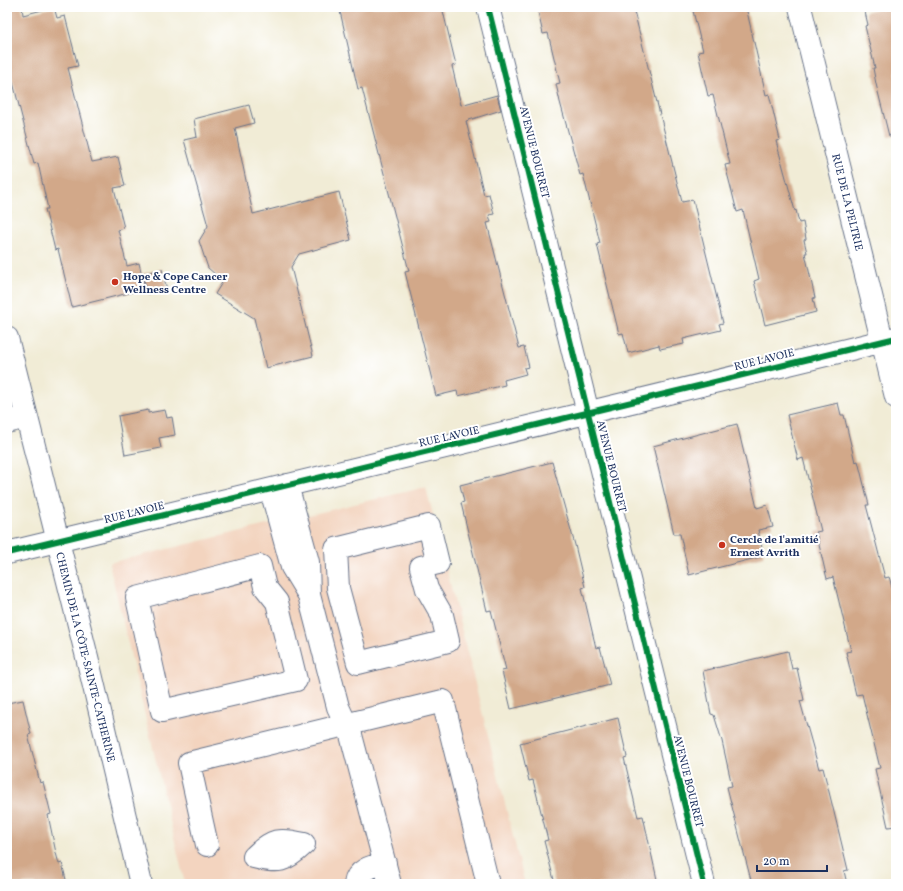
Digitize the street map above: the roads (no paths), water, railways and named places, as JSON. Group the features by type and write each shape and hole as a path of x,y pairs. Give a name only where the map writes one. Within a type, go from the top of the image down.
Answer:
{"street":[{"name":"AVENUE BOURRET","path":"488,7 704,884"},
{"name":"RUE DE LA PELTRIE","path":"800,7 889,339 896,397"},
{"name":"CHEMIN DE LA CÔTE-SAINTE-CATHERINE","path":"7,338 17,419 58,541 141,884"},
{"name":"RUE LAVOIE","path":"7,553 889,339"},
{"path":"279,488 292,567 309,594 338,707 351,735 390,884"},
{"path":"429,526 438,563 421,567 427,589 442,615 448,641 358,663 338,588 336,549 429,526"},
{"path":"260,566 265,587 277,602 296,680 162,711 137,598 260,566"},
{"path":"277,602 338,588"},
{"path":"207,845 189,763 443,701 488,884"},
{"path":"355,884 356,880 363,871 385,863"}],"place":[{"name":"Hope & Cope Cancer Wellness Centre","path":"115,282"},
{"name":"Cercle de l'amitié Ernest Avrith","path":"722,545"}]}
